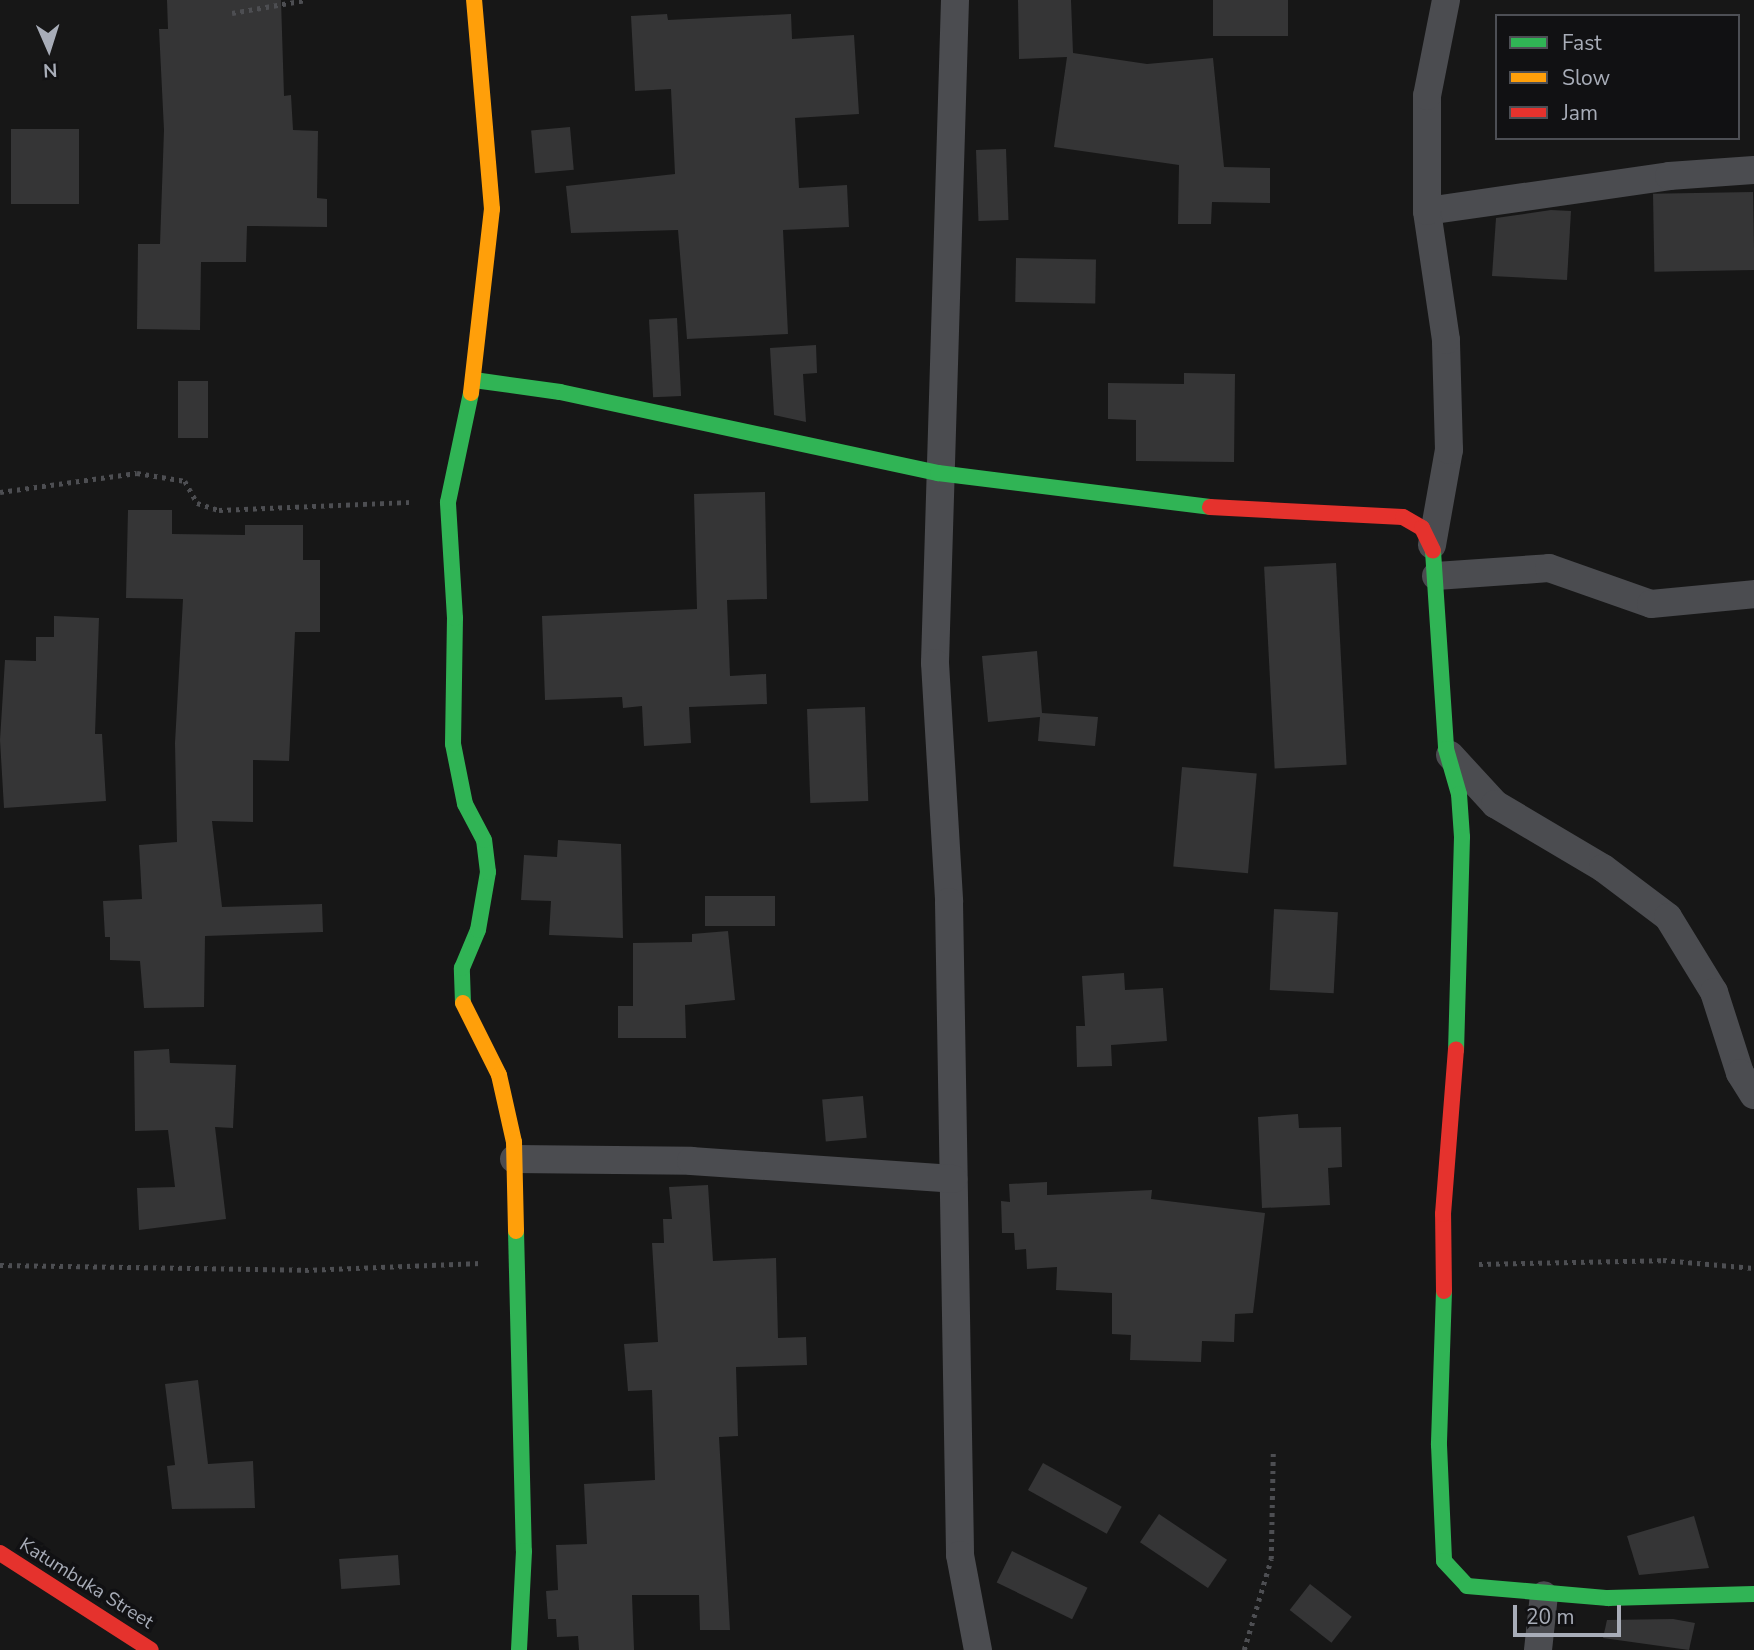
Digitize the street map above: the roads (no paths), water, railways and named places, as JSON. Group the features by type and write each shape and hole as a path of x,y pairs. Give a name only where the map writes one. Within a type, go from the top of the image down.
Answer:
{"street":[{"path":"474,0 492,209 474,380 448,502 455,618 453,744 465,804 484,840 488,872 478,930 462,968 462,996 468,1023 506,1094 514,1159 524,1551 519,1650"},
{"path":"955,0 938,473 935,663 949,902 960,1555 978,1650"},
{"path":"1446,0 1427,96 1427,211 1446,340 1448,450 1432,545 1447,705 1446,749 1459,794 1462,908 1443,1261 1439,1458 1444,1561 1466,1586 1544,1595 1754,1594"},
{"path":"1427,211 1668,176 1754,170"},
{"path":"474,380 559,392 938,473 1172,505 1403,517 1422,528 1432,545"},
{"path":"1436,576 1549,568 1651,604 1754,594"},
{"path":"1446,749 1495,804 1603,868 1668,917 1714,992 1740,1073 1754,1095"},
{"path":"514,1159 691,1161 953,1179"},
{"name":"Katumbuka Street","path":"0,1553 151,1650"},
{"path":"1538,1650 1544,1595"}]}
